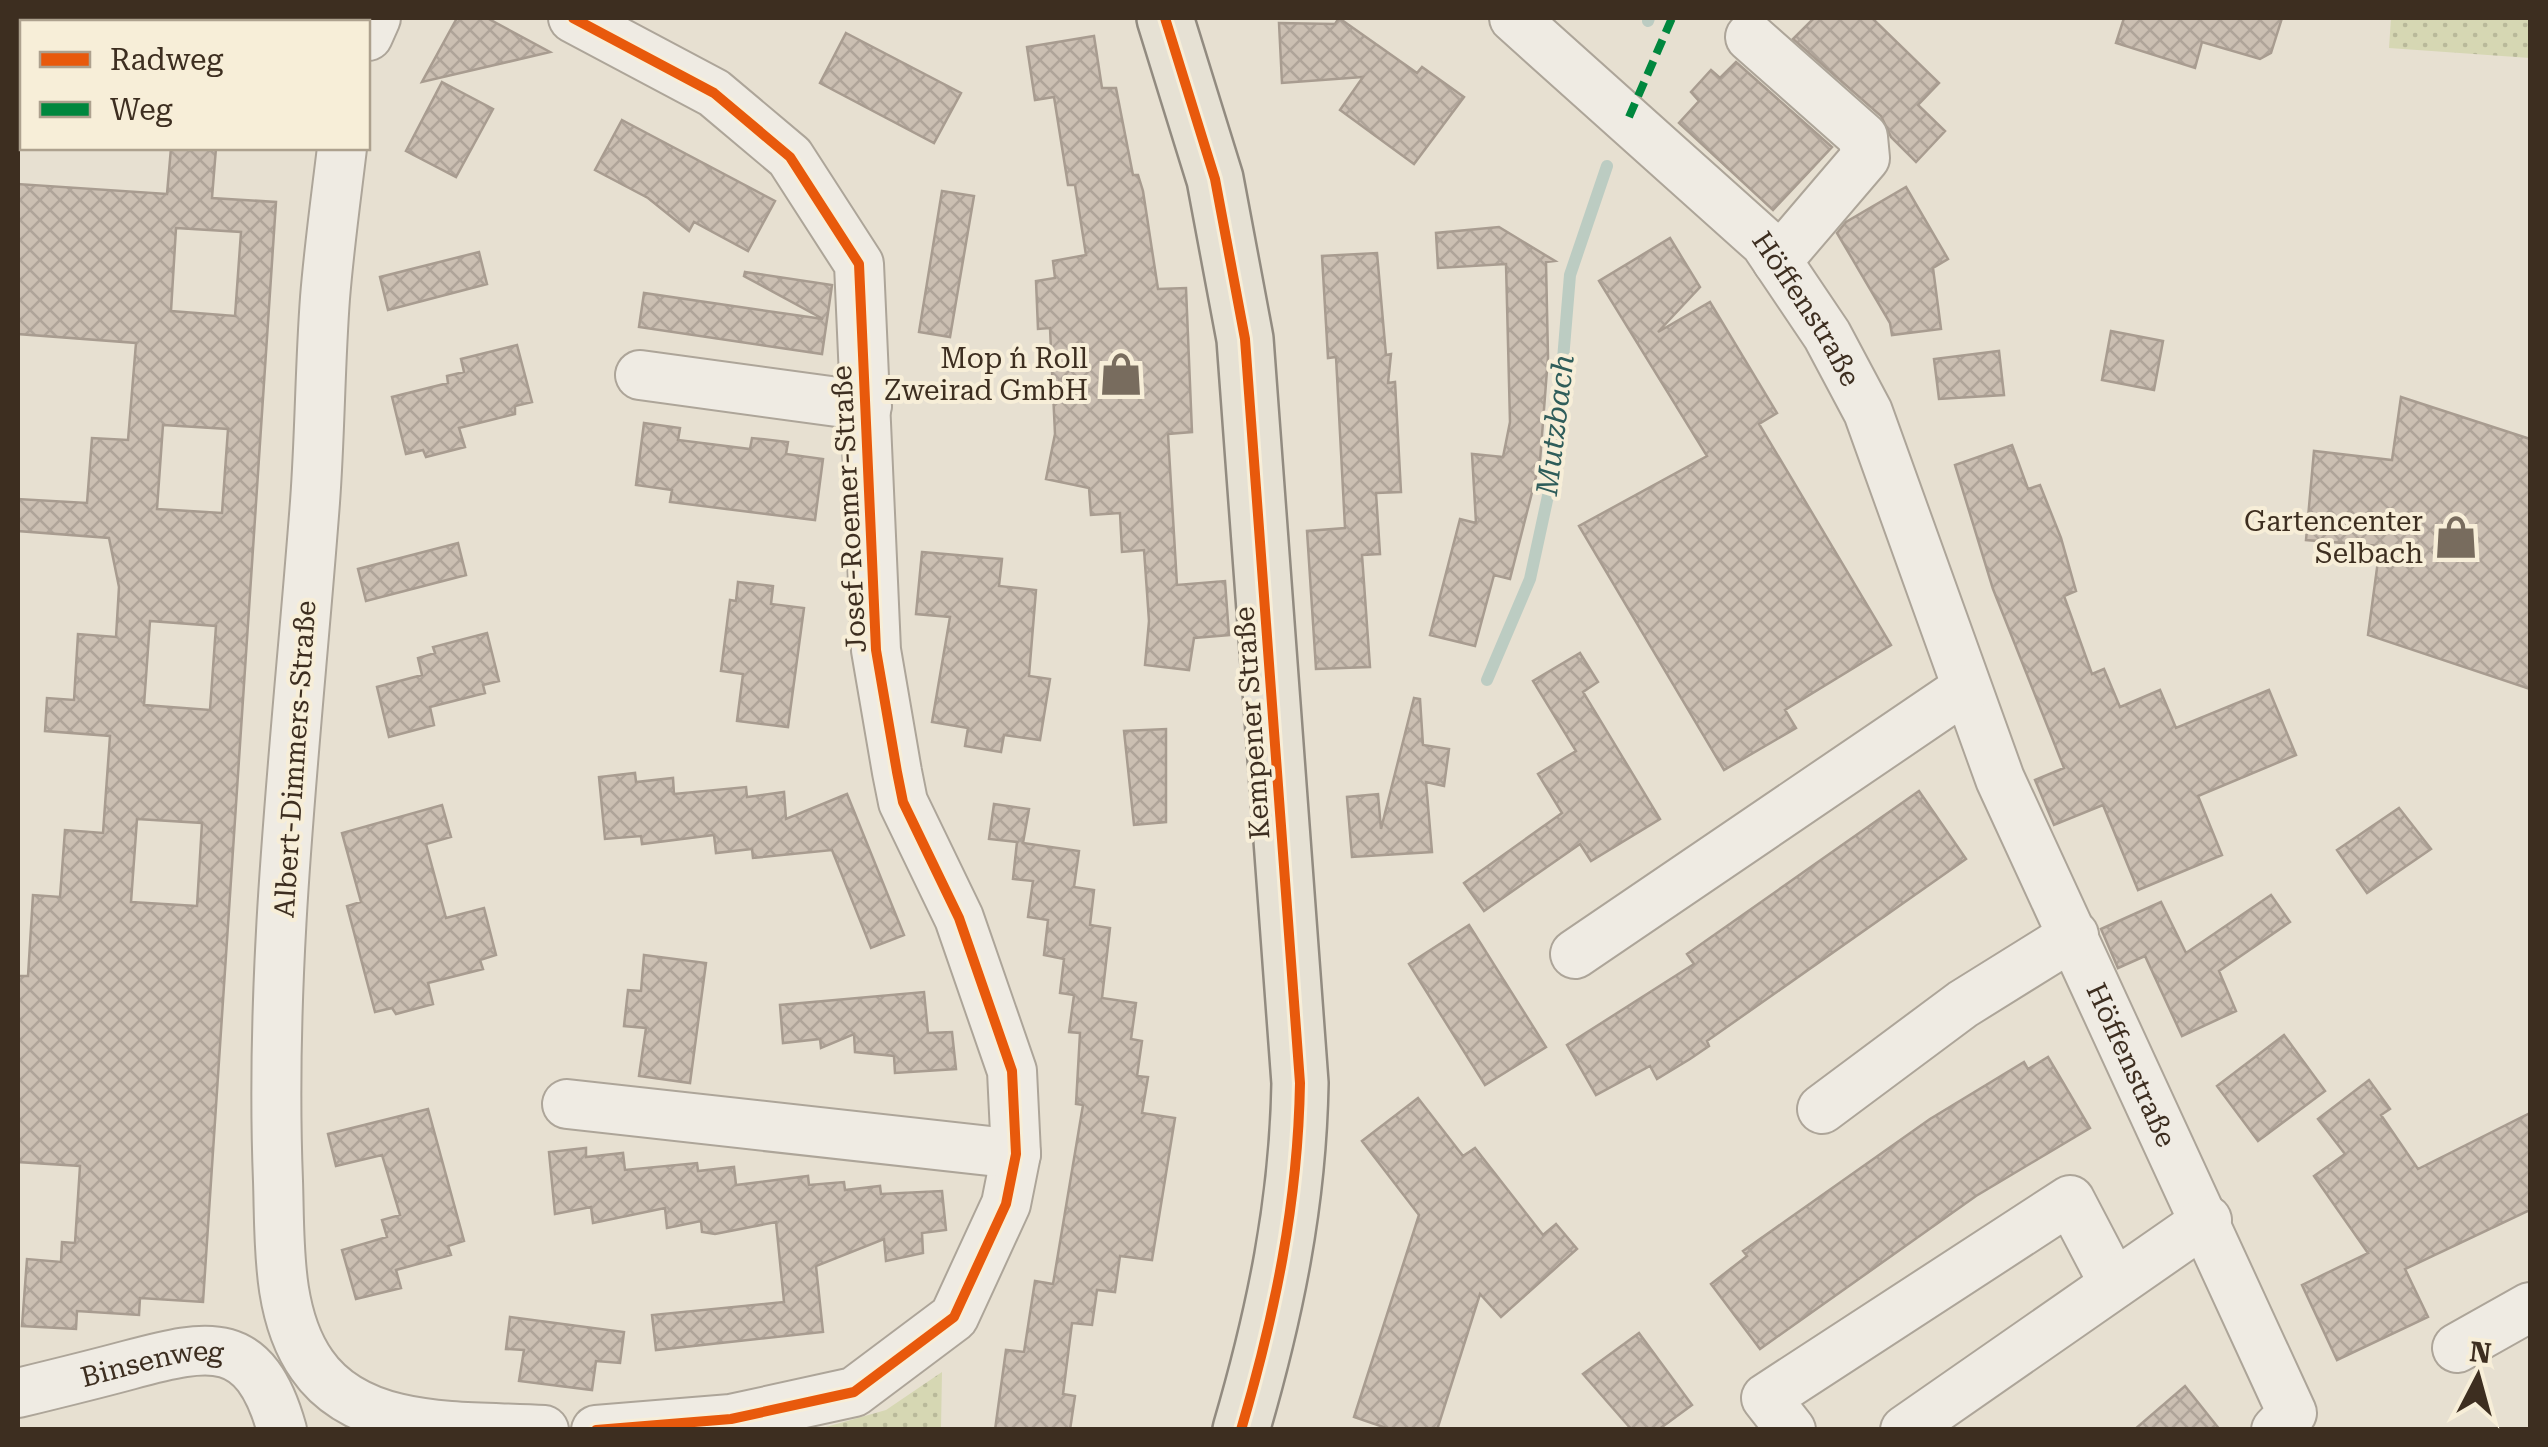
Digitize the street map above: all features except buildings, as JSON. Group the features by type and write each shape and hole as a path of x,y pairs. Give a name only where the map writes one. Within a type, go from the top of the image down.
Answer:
{"main road":[{"name":"Kempener Straße","path":"1164,18 1214,180 1245,339 1300,1082 1299,1155 1290,1227 1268,1334 1241,1430"}],"street":[{"name":"Josef-Roemer-Straße","path":"573,18 714,93 790,157 859,264 876,650 903,802 959,918 1012,1071 1016,1154 1006,1204 954,1317 854,1392 731,1419 596,1430"},
{"name":"Höffenstraße","path":"1514,18 1629,117 1764,243 1828,335 1868,412 2000,778 2207,1220 2284,1421"},
{"path":"1750,36 1863,137 1865,158 1777,260"},
{"name":"Albert-Dimmers-Straße","path":"342,150 325,298 315,499 288,808 274,1069 280,1251 290,1317 312,1366 353,1401 403,1421 544,1430"},
{"path":"640,375 866,406"},
{"path":"1575,954 1965,689"},
{"path":"1822,1109 1963,1004 2074,935"},
{"path":"567,1104 1016,1154"},
{"path":"1791,1430 1766,1398 2070,1200 2114,1284"},
{"path":"1905,1430 2207,1220"},
{"path":"2457,1348 2530,1308"},
{"name":"Binsenweg","path":"18,1393 192,1348 225,1352 248,1364 277,1410"}],"green space":[{"path":"2391,18 2530,18 2530,58 2389,48"},
{"path":"942,1372 941,1429 819,1429 886,1410"}],"waterway":[{"name":"Mutzbach","path":"1487,680 1530,579 1554,468 1570,275 1607,166"}],"marked path":[{"path":"1629,117 1672,18"}],"cycle path":[{"path":"573,18 714,93 790,157 859,264 876,650 897,772 903,802 959,918 1012,1071 1016,1154 1006,1204 954,1317 854,1392 731,1419 596,1430"},
{"path":"1165,18 1215,179 1245,339 1300,1083 1295,1172 1282,1258 1241,1430"}],"place":[{"name":"Mop ´n Roll Zweirad GmbH","path":"1121,374"},
{"name":"Gartencenter Selbach","path":"2456,537"}]}
